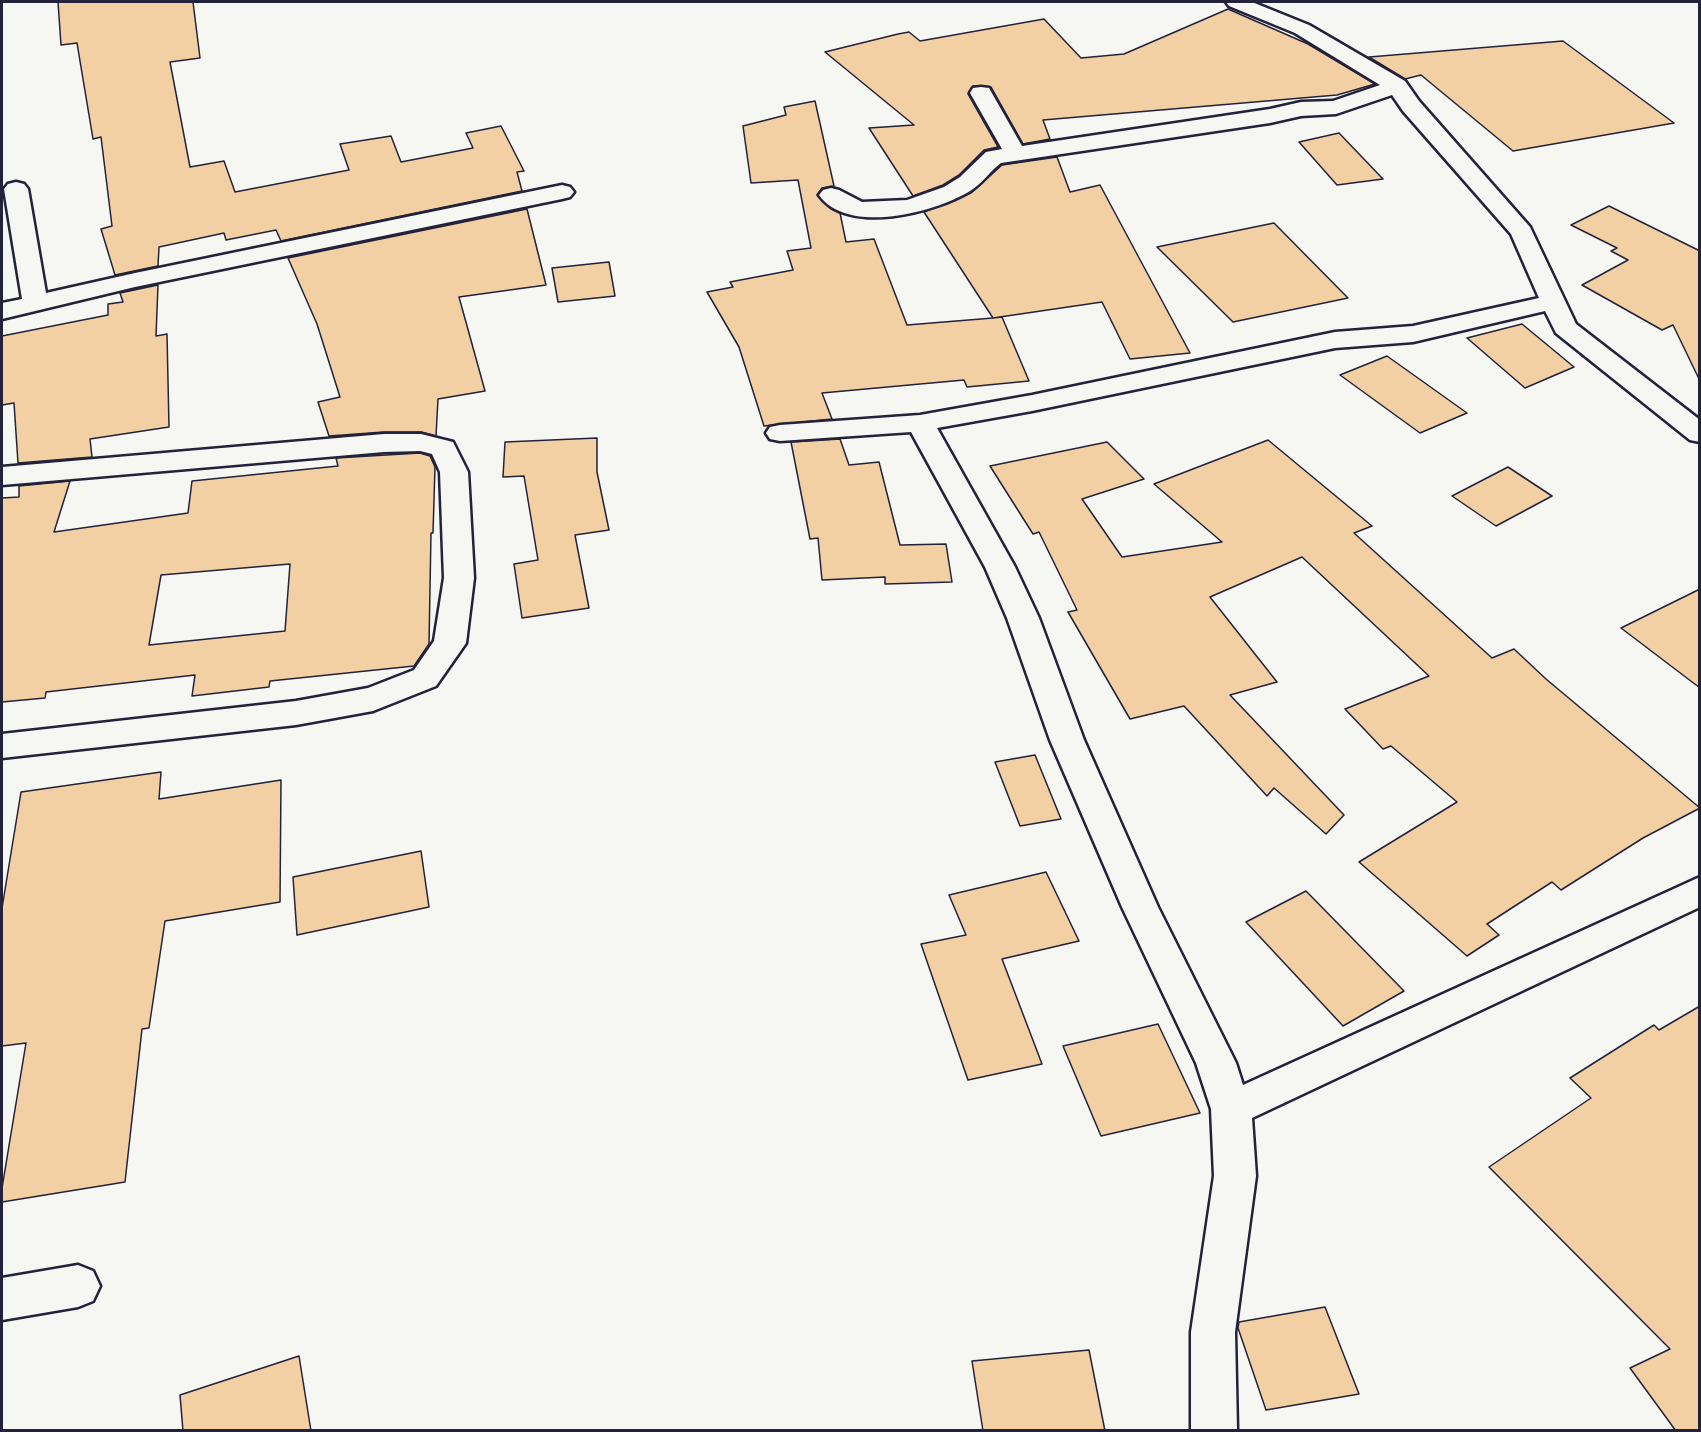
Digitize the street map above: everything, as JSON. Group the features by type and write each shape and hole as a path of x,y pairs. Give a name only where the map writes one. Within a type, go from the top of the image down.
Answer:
{"street":[{"path":"1236,2 1302,29 1397,86 1411,106 1522,232 1564,328 1700,434"},
{"path":"831,195 848,206 864,210 918,206 940,199 964,185 994,157 1121,140 1301,109 1336,107 1397,86"},
{"path":"981,93 1015,153"},
{"path":"16,189 35,302"},
{"path":"2,310 562,192"},
{"path":"780,433 920,423 1032,403 1335,340 1413,334 1553,302"},
{"path":"920,423 1005,577 1023,618 1067,740 1140,907 1216,1063 1231,1110 1235,1176 1213,1332 1214,1431"},
{"path":"2,476 372,444 421,442 443,448 454,472 459,578 450,643 425,678 373,699 296,713 2,746"},
{"path":"1231,1110 1700,891"},
{"path":"2,1299 78,1286"}],"building":[{"path":"58,2 193,2 200,58 170,62 190,167 224,161 235,192 349,170 340,144 391,136 401,162 473,148 466,133 501,126 524,171 517,172 522,191 281,241 276,230 226,240 224,233 159,247 158,266 115,275 101,229 112,226 101,137 93,139 77,43 61,45"},
{"path":"1228,9 1308,44 1375,84 1337,95 1043,120 1050,139 1023,144 991,87 973,86 968,94 998,147 984,150 959,175 943,185 913,196 869,128 914,125 825,52 909,32 920,41 1044,19 1081,58 1124,54"},
{"path":"1563,41 1674,123 1513,151 1421,75 1405,79 1369,57"},
{"path":"815,101 834,186 822,188 817,195 831,209 840,213 846,242 874,239 907,325 1002,317 1029,381 967,387 964,380 822,393 832,419 764,426 739,347 707,292 733,287 730,282 793,270 787,251 811,248 798,180 751,183 743,126 786,115 784,107"},
{"path":"1339,133 1383,179 1337,185 1299,142"},
{"path":"1057,157 1070,192 1100,185 1190,353 1130,359 1102,302 993,318 924,212 971,193 1002,165"},
{"path":"1609,206 1700,251 1700,381 1673,325 1662,330 1582,285 1628,260 1611,251 1617,248 1571,225"},
{"path":"527,209 546,285 459,297 485,391 438,399 436,436 421,432 384,432 329,436 318,402 340,397 317,324 288,258"},
{"path":"1274,223 1348,298 1233,322 1157,247"},
{"path":"609,262 615,296 558,302 552,268"},
{"path":"158,285 156,336 167,334 169,427 90,439 92,457 18,463 14,403 2,405 2,336 108,315 108,304 123,302 120,293"},
{"path":"1522,324 1574,367 1525,388 1467,338"},
{"path":"1387,356 1467,413 1420,433 1340,375"},
{"path":"597,438 597,472 609,530 575,535 589,608 522,618 514,564 538,560 524,476 503,477 505,442"},
{"path":"840,439 849,465 879,462 900,545 946,544 952,582 885,584 885,577 822,580 818,538 810,539 791,442"},
{"path":"1268,440 1372,526 1354,533 1492,658 1514,649 1546,679 1700,808 1643,838 1561,890 1552,882 1487,924 1499,935 1467,956 1359,862 1457,802 1391,746 1383,749 1345,709 1429,676 1302,557 1210,597 1277,682 1230,695 1344,815 1326,834 1274,788 1267,796 1184,706 1130,719 1068,612 1077,610 1039,532 1033,534 990,466 1107,442 1144,479 1082,499 1122,557 1222,542 1154,484"},
{"path":"420,453 430,456 435,467 429,644 414,666 270,681 269,687 192,696 195,675 46,692 45,698 2,702 2,498 19,497 19,486 70,481 54,532 188,513 192,481 338,466 336,458","holes":["290,564 285,631 149,645 161,575"]},
{"path":"1508,467 1552,496 1496,526 1452,496"},
{"path":"1700,589 1700,688 1621,628"},
{"path":"1035,755 1061,819 1020,826 995,762"},
{"path":"161,772 159,799 281,780 280,902 165,921 149,1028 142,1029 125,1182 2,1202 2,1188 26,1043 2,1046 2,908 21,792"},
{"path":"421,851 429,907 297,935 293,877"},
{"path":"1046,872 1079,941 1002,959 1042,1064 968,1080 921,944 966,935 949,895"},
{"path":"1306,891 1404,991 1343,1026 1246,922"},
{"path":"1700,1006 1700,1431 1676,1431 1630,1368 1670,1349 1489,1167 1591,1098 1570,1078 1654,1025 1659,1030"},
{"path":"1158,1024 1200,1113 1101,1136 1063,1046"},
{"path":"1325,1307 1359,1394 1266,1410 1238,1328 1239,1322"},
{"path":"1089,1350 1105,1431 983,1431 972,1361"},
{"path":"299,1356 311,1431 183,1431 180,1395"}]}
